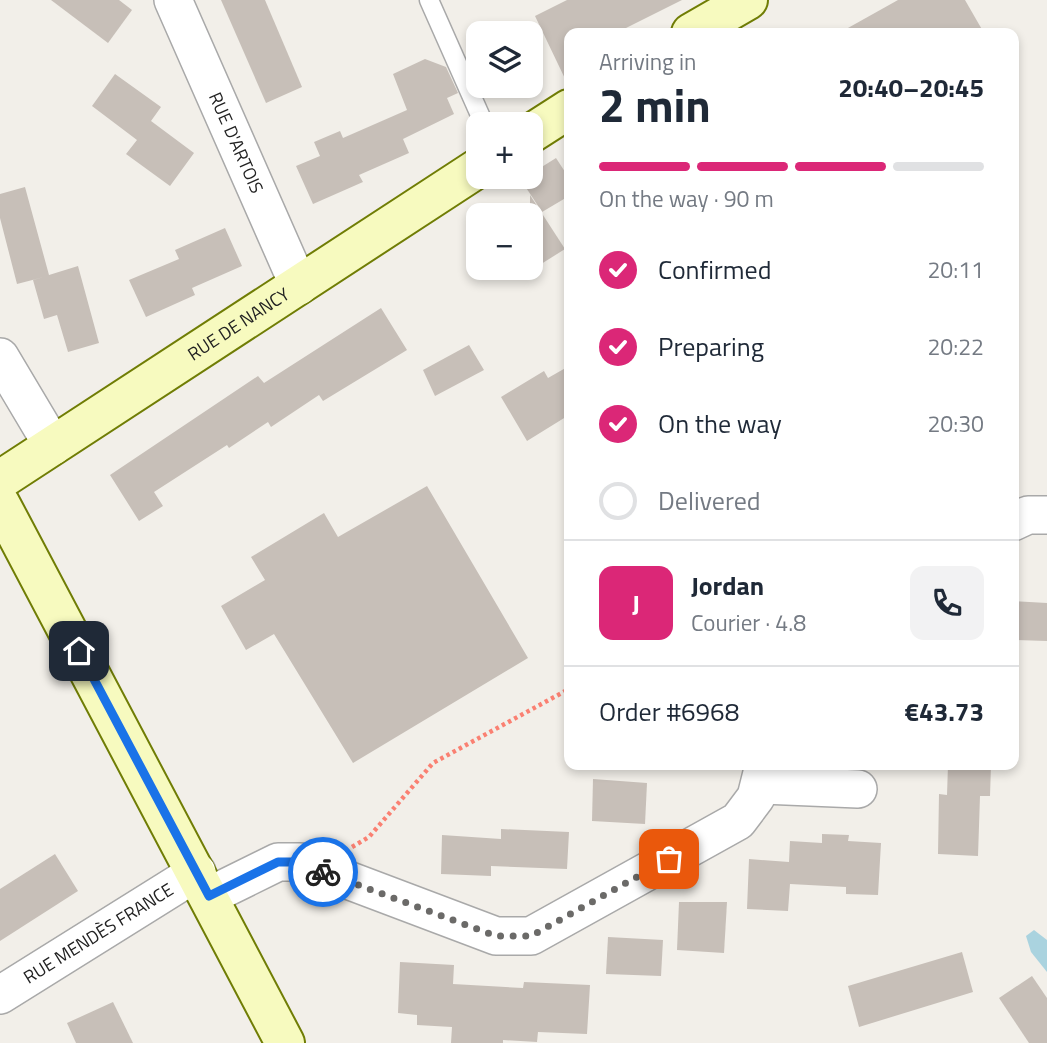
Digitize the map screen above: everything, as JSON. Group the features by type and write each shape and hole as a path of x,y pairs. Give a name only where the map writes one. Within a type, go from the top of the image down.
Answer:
{"street":[{"name":"RUE D'ARTOIS","path":"173,0 299,286"},
{"path":"700,28 748,0"},
{"path":"543,126 564,112"},
{"name":"RUE DE NANCY","path":"0,480 466,177"},
{"path":"0,357 53,446"},
{"path":"0,503 285,1043"},
{"path":"1019,519 1028,515 1047,515"},
{"path":"762,775 858,789"},
{"name":"RUE MENDÈS FRANCE","path":"0,995 203,884 278,862 300,862 496,936 531,936 738,821 749,809 762,775"}],"lane":[{"path":"429,0 479,112"}],"path":[{"path":"315,869 369,837 433,763 564,693"}],"water":[{"path":"1034,930 1047,940 1047,972 1031,952 1026,936"}],"building":[{"path":"51,0 119,0 132,10 108,43"},
{"path":"221,0 265,0 302,87 266,103"},
{"path":"567,0 682,0 626,28 564,28 564,77 543,33 543,21 537,21 535,16"},
{"path":"898,0 965,0 981,28 848,28"},
{"path":"425,59 446,67 458,93 447,98 454,114 403,139 409,153 359,175 363,182 313,204 296,166 320,156 314,142 340,131 343,138 407,110 393,74"},
{"path":"115,74 161,107 151,121 194,153 170,186 126,154 137,140 92,106"},
{"path":"556,158 564,170 564,199 543,211 543,203 536,203 527,189 543,189 543,166"},
{"path":"25,187 49,275 78,266 99,343 68,352 57,315 44,319 33,280 44,277 17,284 0,218 0,194"},
{"path":"543,215 564,247 543,263"},
{"path":"225,228 242,266 192,288 195,295 146,317 129,280 179,259 175,250"},
{"path":"381,308 407,350 323,401 319,395 271,427 268,422 229,448 227,445 154,492 163,506 139,521 110,475 258,376 264,383"},
{"path":"469,345 484,370 435,396 423,370"},
{"path":"564,369 564,418 527,441 501,397 544,371 548,378"},
{"path":"427,486 528,658 353,763 274,634 246,650 221,606 265,580 251,557 324,513 338,537"},
{"path":"1019,601 1047,603 1047,641 1019,640"},
{"path":"948,770 991,770 990,796 980,796 978,856 938,854 939,794 947,795"},
{"path":"593,779 647,783 645,824 592,821"},
{"path":"501,829 569,832 567,869 491,866 491,876 441,874 442,835 501,839"},
{"path":"822,834 849,835 848,841 881,843 878,895 846,894 846,887 790,884 788,911 747,909 749,859 789,862 790,841 822,843"},
{"path":"55,854 78,891 0,941 0,889"},
{"path":"679,902 727,902 724,953 677,950"},
{"path":"608,937 663,940 661,976 606,974"},
{"path":"962,952 973,992 859,1027 848,986"},
{"path":"400,962 454,965 453,984 523,988 524,982 590,985 587,1034 538,1032 537,1042 503,1040 503,1043 451,1043 452,1027 417,1025 417,1015 398,1013"},
{"path":"1032,976 1047,998 1047,1043 1029,1043 999,998"},
{"path":"113,1002 133,1043 76,1043 67,1023"}],"way so far":[{"path":"323,872 496,936 531,936 669,859"}],"route":[{"path":"79,651 209,896 278,862 300,862 323,872"}]}
